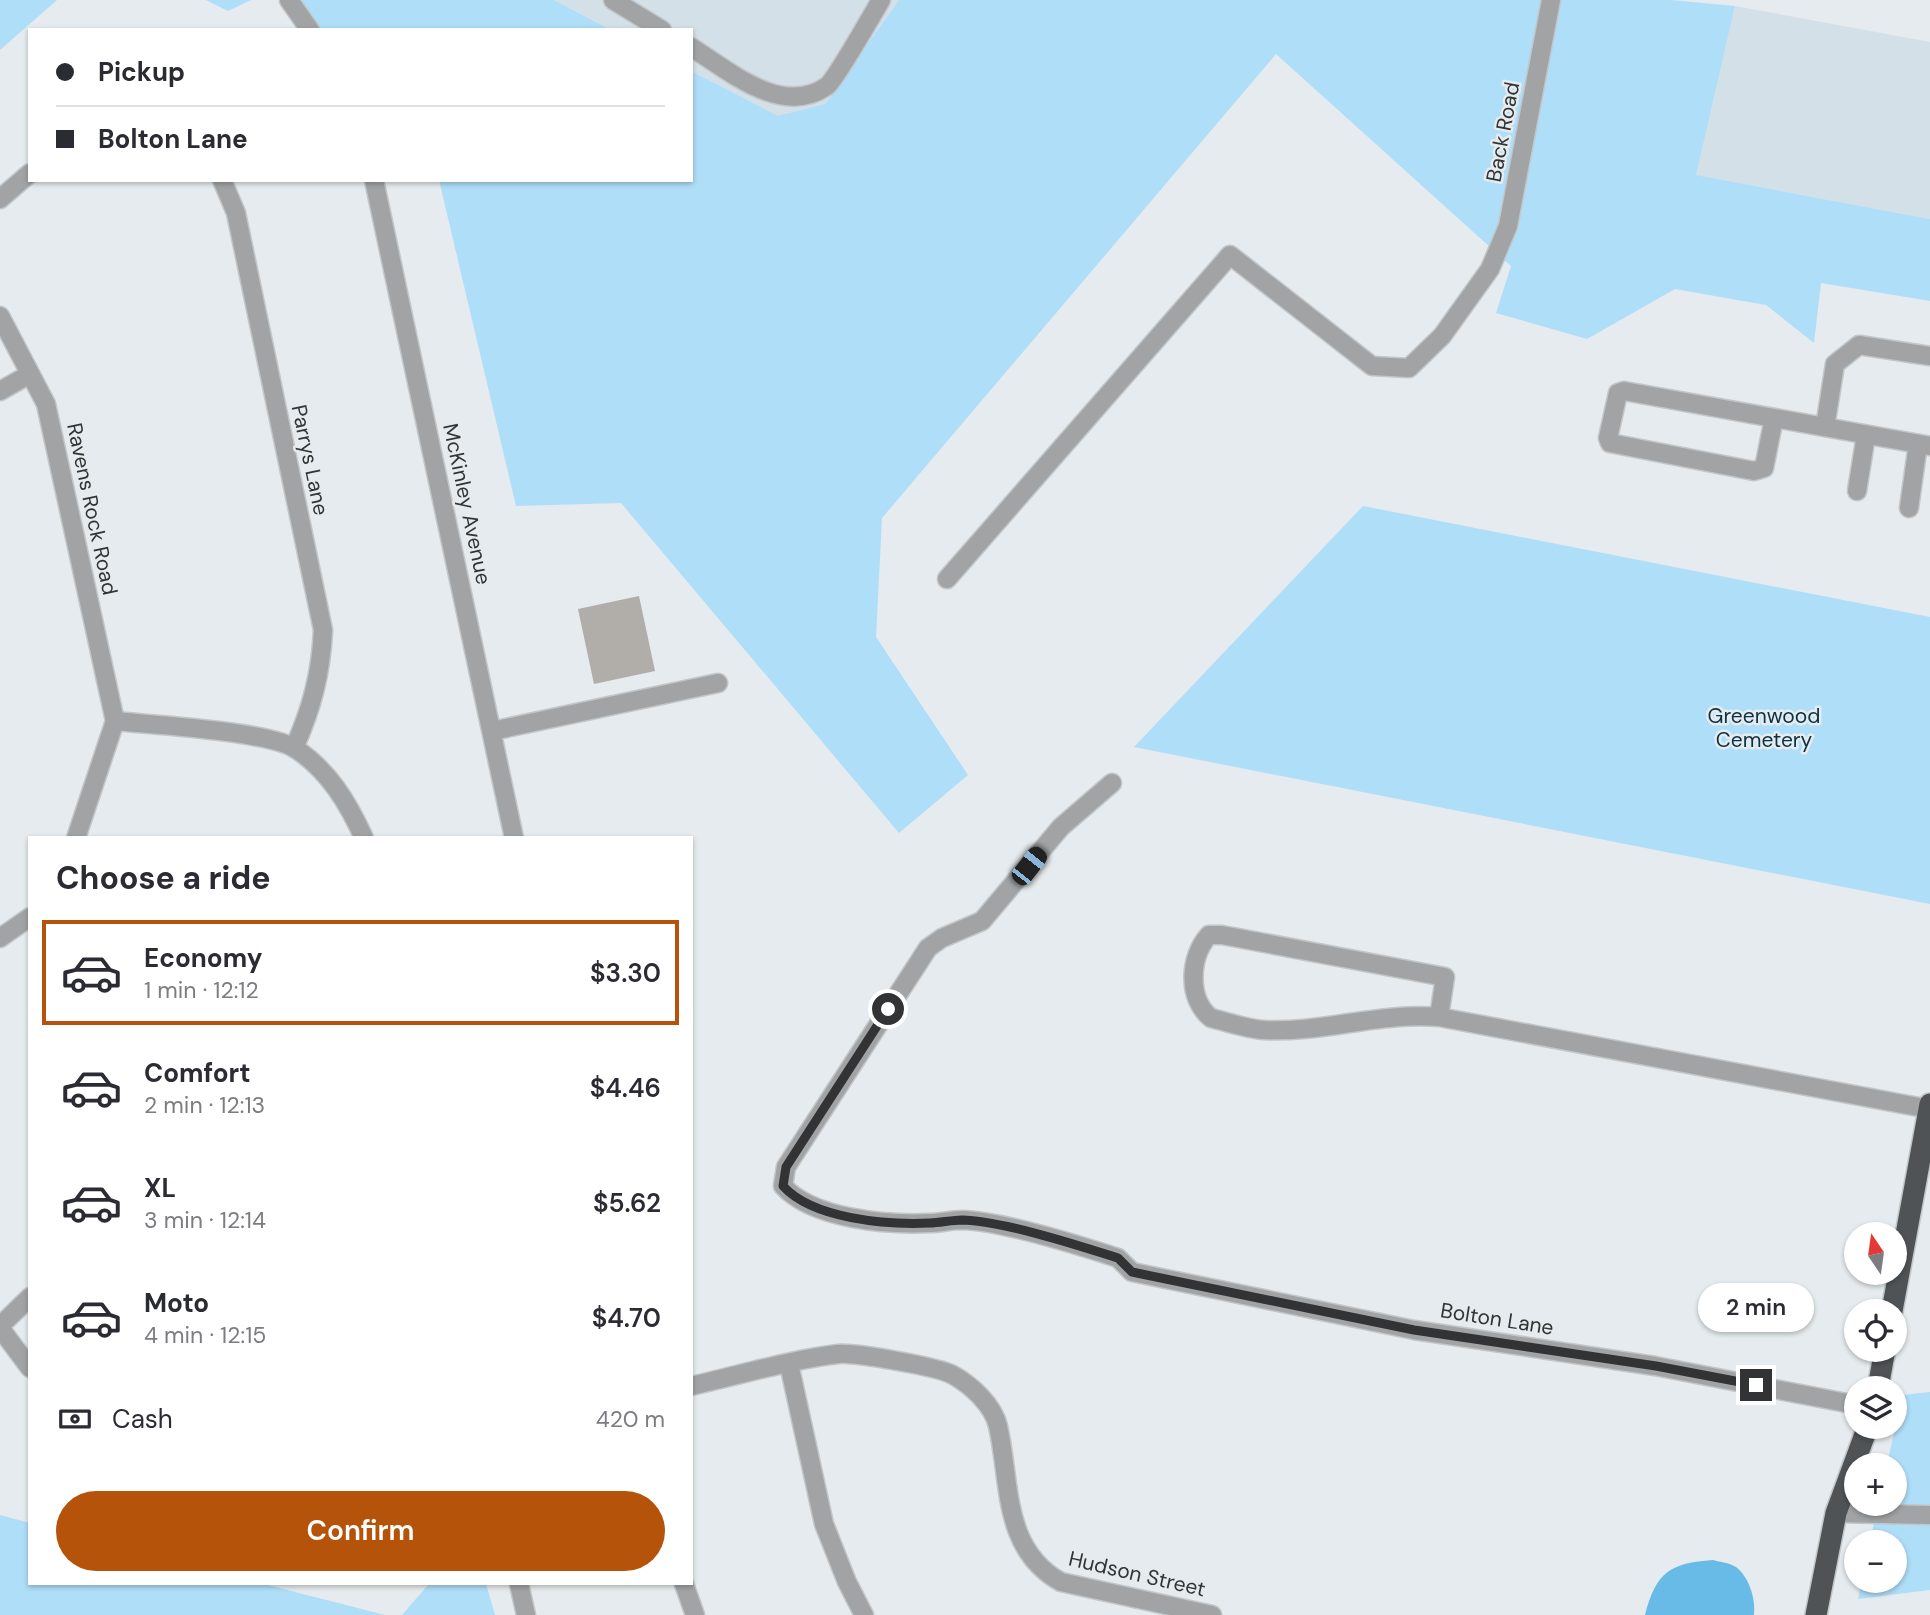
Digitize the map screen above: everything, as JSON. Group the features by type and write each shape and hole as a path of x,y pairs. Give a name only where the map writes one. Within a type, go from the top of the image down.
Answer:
{"highway":[{"path":"1894,1299 1930,1107"},
{"path":"1816,1615 1836,1514 1863,1439"}],"street":[{"path":"289,0 309,28"},
{"path":"613,0 659,28"},
{"path":"693,48 767,93 800,96 828,86 881,0"},
{"name":"Back Road","path":"947,579 1230,255 1372,366 1409,368 1442,336 1490,269 1508,226 1551,0"},
{"path":"0,199 28,175"},
{"name":"Parrys Lane","path":"223,182 236,213 323,630 321,666 312,708 294,748"},
{"name":"McKinley Avenue","path":"374,182 514,836"},
{"name":"Ravens Rock Road","path":"0,316 46,404 115,721"},
{"path":"1825,427 1835,364 1859,345 1930,356"},
{"path":"0,391 30,374"},
{"path":"1774,418 1764,468 1754,471 1610,443 1608,438 1618,393 1624,391 1825,427 1866,435 1924,445 1909,508"},
{"path":"1857,491 1866,435"},
{"path":"492,731 718,683"},
{"path":"77,836 115,721 262,738 294,748 330,779 350,808 363,836"},
{"name":"Bolton Lane","path":"1112,783 1061,827 982,921 942,938 928,948 786,1167 783,1186 793,1197 820,1211 904,1223 962,1220 1002,1227 1118,1258 1132,1272 1414,1330 1656,1366 1844,1402"},
{"path":"0,938 28,918"},
{"path":"1439,1017 1445,977 1222,934 1209,935 1202,943 1192,982 1194,994 1211,1018 1264,1030 1360,1023 1406,1014 1439,1017 1930,1107"},
{"path":"28,1299 0,1327 28,1365"},
{"name":"Hudson Street","path":"693,1386 848,1354 951,1373 979,1395 998,1423 1014,1530 1032,1560 1045,1573 1061,1583 1212,1615"},
{"path":"789,1364 824,1524 847,1582 864,1615"},
{"path":"1836,1514 1930,1515"},
{"path":"519,1585 526,1615"},
{"path":"684,1585 695,1615"}],"shaded area":[{"path":"554,0 899,0 825,104 778,117 693,72 693,28 607,28"},
{"path":"1735,6 1930,42 1930,219 1695,175"},
{"path":"1713,1560 1734,1566 1745,1576 1753,1595 1754,1615 1645,1615 1654,1589 1667,1573 1675,1567"}],"green space":[{"path":"0,0 57,0 0,50"},
{"path":"206,0 251,0 228,11"},
{"path":"289,0 554,0 607,28 306,28"},
{"path":"899,0 1671,0 1735,6 1696,175 1930,219 1930,301 1821,283 1814,343 1766,305 1675,289 1587,339 1496,313 1511,266 1276,54 882,518 876,637 968,775 899,833 621,503 516,506 439,182 693,182 693,72 778,116 825,104"},
{"name":"Greenwood Cemetery","path":"1363,506 1930,617 1930,904 1134,747"},
{"path":"1930,1392 1930,1590 1907,1593 1907,1530 1872,1530 1875,1516 1907,1516 1907,1453 1890,1453 1893,1439 1907,1439 1907,1394"},
{"path":"0,1515 28,1522 28,1585 268,1585 385,1615 0,1615"},
{"path":"428,1585 486,1585 495,1615 402,1615"},
{"path":"1859,1593 1906,1593 1858,1599"}],"building":[{"path":"639,596 655,671 594,684 578,609"}],"route":[{"path":"888,1009 786,1167 783,1186 793,1197 820,1211 904,1223 962,1220 1002,1227 1118,1258 1132,1272 1414,1330 1656,1366 1756,1385"}]}
